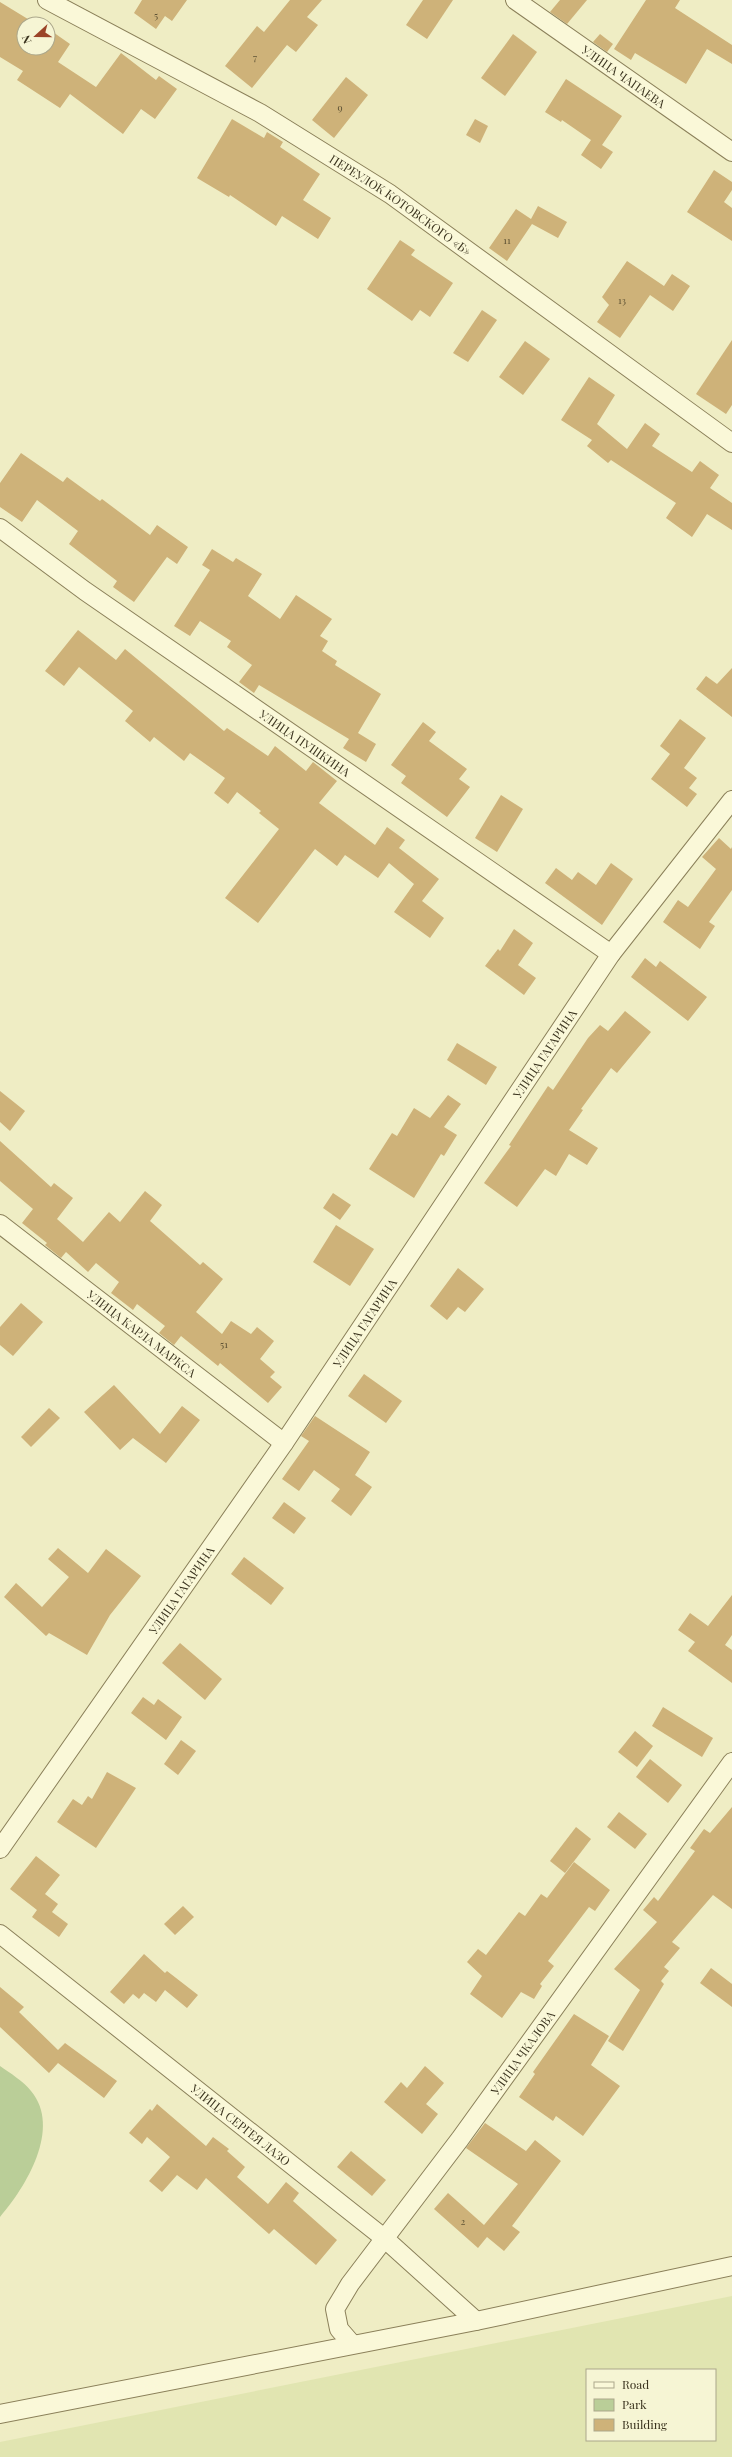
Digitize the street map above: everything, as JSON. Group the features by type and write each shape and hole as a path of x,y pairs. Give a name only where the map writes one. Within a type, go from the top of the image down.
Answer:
{"street":[{"name":"ПЕРЕУЛОК КОТОВСКОГО «Б»","path":"47,0 260,113 390,194 732,443"},
{"name":"УЛИЦА ЧАПАЕВА","path":"515,0 732,152"},
{"name":"УЛИЦА ПУШКИНА","path":"0,528 92,595 611,954"},
{"name":"УЛИЦА ГАГАРИНА","path":"0,1849 284,1442 611,954 732,800"},
{"name":"УЛИЦА КАРЛА МАРКСА","path":"0,1224 284,1442"},
{"name":"УЛИЦА ЧКАЛОВА","path":"352,2344 339,2329 335,2309 350,2284 460,2139 732,1762"},
{"name":"УЛИЦА СЕРГЕЯ ЛАЗО","path":"0,1934 384,2238 476,2321"},
{"path":"0,2414 352,2344 476,2321 732,2266"}],"green space":[{"path":"0,2066 28,2087 40,2106 43,2122 42,2139 37,2157 20,2190 0,2217"},
{"path":"732,2296 732,2457 0,2457 0,2442"}],"building":[{"path":"142,0 187,0 172,21 165,16 156,29 134,13"},
{"path":"290,0 322,0 307,17 318,25 296,52 287,45 252,88 225,66 257,26 264,32"},
{"path":"423,0 453,0 427,39 406,25"},
{"path":"560,0 587,0 567,24 550,12"},
{"path":"646,0 680,0 675,8 732,45 732,64 707,49 686,84 635,53 631,60 614,49"},
{"path":"0,2 23,16 16,16 16,56 56,56 56,34 70,44 58,62 96,87 121,53 156,80 159,76 177,89 155,119 141,109 123,134 70,94 60,108 17,80 23,71 0,57"},
{"path":"513,34 537,52 505,96 481,78"},
{"path":"600,34 613,44 607,52 593,42"},
{"path":"346,77 368,95 334,138 312,120"},
{"path":"566,79 622,116 602,145 613,152 601,169 581,155 591,140 562,120 561,122 545,112"},
{"path":"232,119 264,138 267,132 283,142 280,147 320,174 303,200 331,218 318,239 282,216 276,226 230,195 229,197 197,178"},
{"path":"475,119 488,126 480,143 466,135"},
{"path":"714,170 732,182 732,190 724,202 732,208 732,241 687,212"},
{"path":"538,206 567,222 558,238 532,224 507,261 489,248 516,209 531,219"},
{"path":"400,240 415,250 411,255 453,283 430,317 420,310 412,321 367,289"},
{"path":"627,261 664,286 672,274 690,286 673,311 650,295 620,338 597,322 609,305 602,297"},
{"path":"482,310 497,320 468,362 453,353"},
{"path":"732,340 732,405 726,414 696,394"},
{"path":"525,341 550,359 523,395 499,377"},
{"path":"589,377 615,395 597,424 627,449 645,423 660,434 652,446 692,472 700,461 719,475 710,488 732,503 732,530 707,514 692,537 666,518 676,503 611,460 608,463 587,446 592,440 561,420"},
{"path":"21,453 63,482 67,477 100,501 102,499 150,535 157,525 188,547 177,564 167,557 134,602 113,587 117,581 69,544 78,531 37,500 22,522 0,507 0,483"},
{"path":"212,549 233,562 236,558 262,574 248,596 280,619 296,595 332,619 320,636 328,641 322,651 337,661 335,665 381,694 358,733 376,744 366,762 343,748 349,739 259,685 254,693 239,682 252,665 227,647 231,641 200,621 190,636 174,626 210,570 202,565"},
{"path":"78,630 116,660 125,649 224,731 227,728 268,756 275,746 306,771 313,762 337,781 319,803 375,845 387,827 405,840 399,848 439,879 422,901 444,918 430,938 394,912 414,884 389,863 378,878 345,855 337,866 315,849 258,923 225,898 279,829 259,813 261,811 237,792 228,804 214,793 225,778 190,753 184,761 154,737 150,742 125,721 133,711 79,667 64,686 45,671"},
{"path":"732,668 732,717 696,689 706,676 717,684"},
{"path":"680,719 706,738 684,768 697,778 689,788 697,794 687,807 651,779 670,754 660,746"},
{"path":"423,722 436,732 429,741 467,769 459,779 470,787 447,817 401,783 406,776 391,765"},
{"path":"501,795 523,809 497,852 475,838"},
{"path":"719,838 731,849 732,847 732,890 709,922 715,926 700,949 663,922 678,900 688,907 716,869 702,857"},
{"path":"611,863 633,879 602,925 545,883 556,868 572,880 578,872 596,885"},
{"path":"514,929 533,943 518,965 536,978 524,995 485,966 498,949 500,951"},
{"path":"645,958 656,967 660,961 707,997 688,1021 631,977"},
{"path":"625,1011 651,1032 617,1073 611,1068 581,1109 583,1110 569,1130 598,1148 587,1165 569,1154 556,1176 545,1169 517,1207 484,1183 511,1146 509,1145 548,1086 553,1090 588,1038 600,1025 608,1031"},
{"path":"457,1043 497,1067 486,1085 447,1060"},
{"path":"0,1091 25,1111 10,1131 0,1122"},
{"path":"448,1095 461,1104 444,1127 457,1135 444,1156 441,1154 414,1198 369,1169 392,1133 397,1136 414,1108 430,1118"},
{"path":"0,1141 51,1187 54,1183 73,1198 57,1219 83,1242 109,1212 120,1222 145,1191 162,1205 150,1221 200,1265 203,1262 223,1279 196,1312 222,1334 231,1321 251,1334 257,1327 274,1341 260,1359 275,1372 270,1377 282,1387 268,1403 220,1363 218,1366 181,1336 174,1345 159,1333 165,1326 137,1304 133,1310 111,1293 119,1282 96,1263 88,1272 66,1252 61,1258 45,1245 47,1243 22,1223 33,1209 0,1181"},
{"path":"333,1193 351,1205 340,1220 323,1208"},
{"path":"336,1225 374,1249 350,1286 313,1262"},
{"path":"458,1268 484,1289 465,1312 458,1307 447,1320 430,1306"},
{"path":"21,1303 43,1322 13,1356 0,1345 0,1327"},
{"path":"364,1374 402,1401 386,1423 348,1396"},
{"path":"114,1385 160,1434 182,1406 200,1420 166,1463 133,1438 120,1450 84,1412"},
{"path":"49,1408 60,1418 31,1447 21,1437"},
{"path":"315,1416 370,1452 355,1475 372,1487 351,1516 331,1501 340,1489 314,1470 299,1491 282,1479 309,1441 301,1436"},
{"path":"284,1502 306,1518 294,1534 272,1518"},
{"path":"58,1548 88,1573 106,1549 141,1576 110,1615 87,1655 49,1633 46,1636 4,1597 16,1583 42,1607 69,1577 48,1559"},
{"path":"244,1557 284,1588 271,1605 231,1574"},
{"path":"732,1595 732,1635 725,1645 732,1650 732,1683 688,1651 695,1642 678,1630 690,1613 708,1626"},
{"path":"180,1643 222,1679 205,1700 162,1663"},
{"path":"143,1697 154,1705 158,1699 182,1717 166,1740 131,1713"},
{"path":"663,1707 713,1738 702,1757 652,1726"},
{"path":"635,1731 653,1746 637,1767 618,1752"},
{"path":"181,1740 196,1751 178,1775 164,1764"},
{"path":"650,1759 682,1785 668,1803 636,1777"},
{"path":"107,1772 136,1788 96,1848 57,1822 73,1799 82,1805 88,1796 92,1799"},
{"path":"732,1807 732,1909 713,1895 672,1942 680,1948 664,1967 669,1971 661,1981 664,1984 623,2051 608,2041 640,1990 614,1969 657,1922 643,1910 654,1897 658,1901 695,1851 690,1848 704,1829 710,1833"},
{"path":"619,1812 647,1834 635,1849 607,1827"},
{"path":"576,1827 591,1839 565,1873 550,1861"},
{"path":"36,1856 60,1875 45,1894 58,1904 52,1912 68,1924 59,1937 32,1917 37,1910 10,1889"},
{"path":"574,1862 610,1890 595,1911 589,1907 548,1961 554,1966 540,1984 542,1986 534,1999 521,1992 502,2018 470,1994 482,1976 467,1962 478,1949 486,1955 519,1912 525,1916 541,1894 547,1898"},
{"path":"183,1906 194,1917 175,1935 164,1924"},
{"path":"144,1954 165,1973 167,1971 198,1995 187,2008 165,1990 156,2002 144,1993 139,1999 133,1994 124,2004 110,1992"},
{"path":"711,1968 732,1984 732,2007 700,1983"},
{"path":"0,1987 24,2007 19,2012 58,2050 65,2043 117,2081 104,2098 58,2063 49,2073 0,2027"},
{"path":"574,2014 609,2036 591,2065 620,2086 583,2136 556,2116 553,2121 519,2097 535,2074 533,2072"},
{"path":"425,2066 444,2083 426,2104 438,2114 422,2134 384,2102 401,2082 407,2088"},
{"path":"157,2104 206,2146 213,2137 229,2149 227,2151 245,2167 237,2177 268,2204 286,2182 299,2193 293,2201 337,2240 316,2265 274,2229 269,2234 206,2178 197,2190 177,2175 162,2192 149,2181 170,2157 147,2137 142,2144 129,2133 150,2109 152,2111"},
{"path":"485,2123 526,2151 535,2140 561,2161 512,2226 520,2232 504,2251 487,2237 478,2248 434,2209 448,2193 484,2225 518,2184 466,2148"},
{"path":"351,2151 386,2180 372,2196 337,2167"}]}
